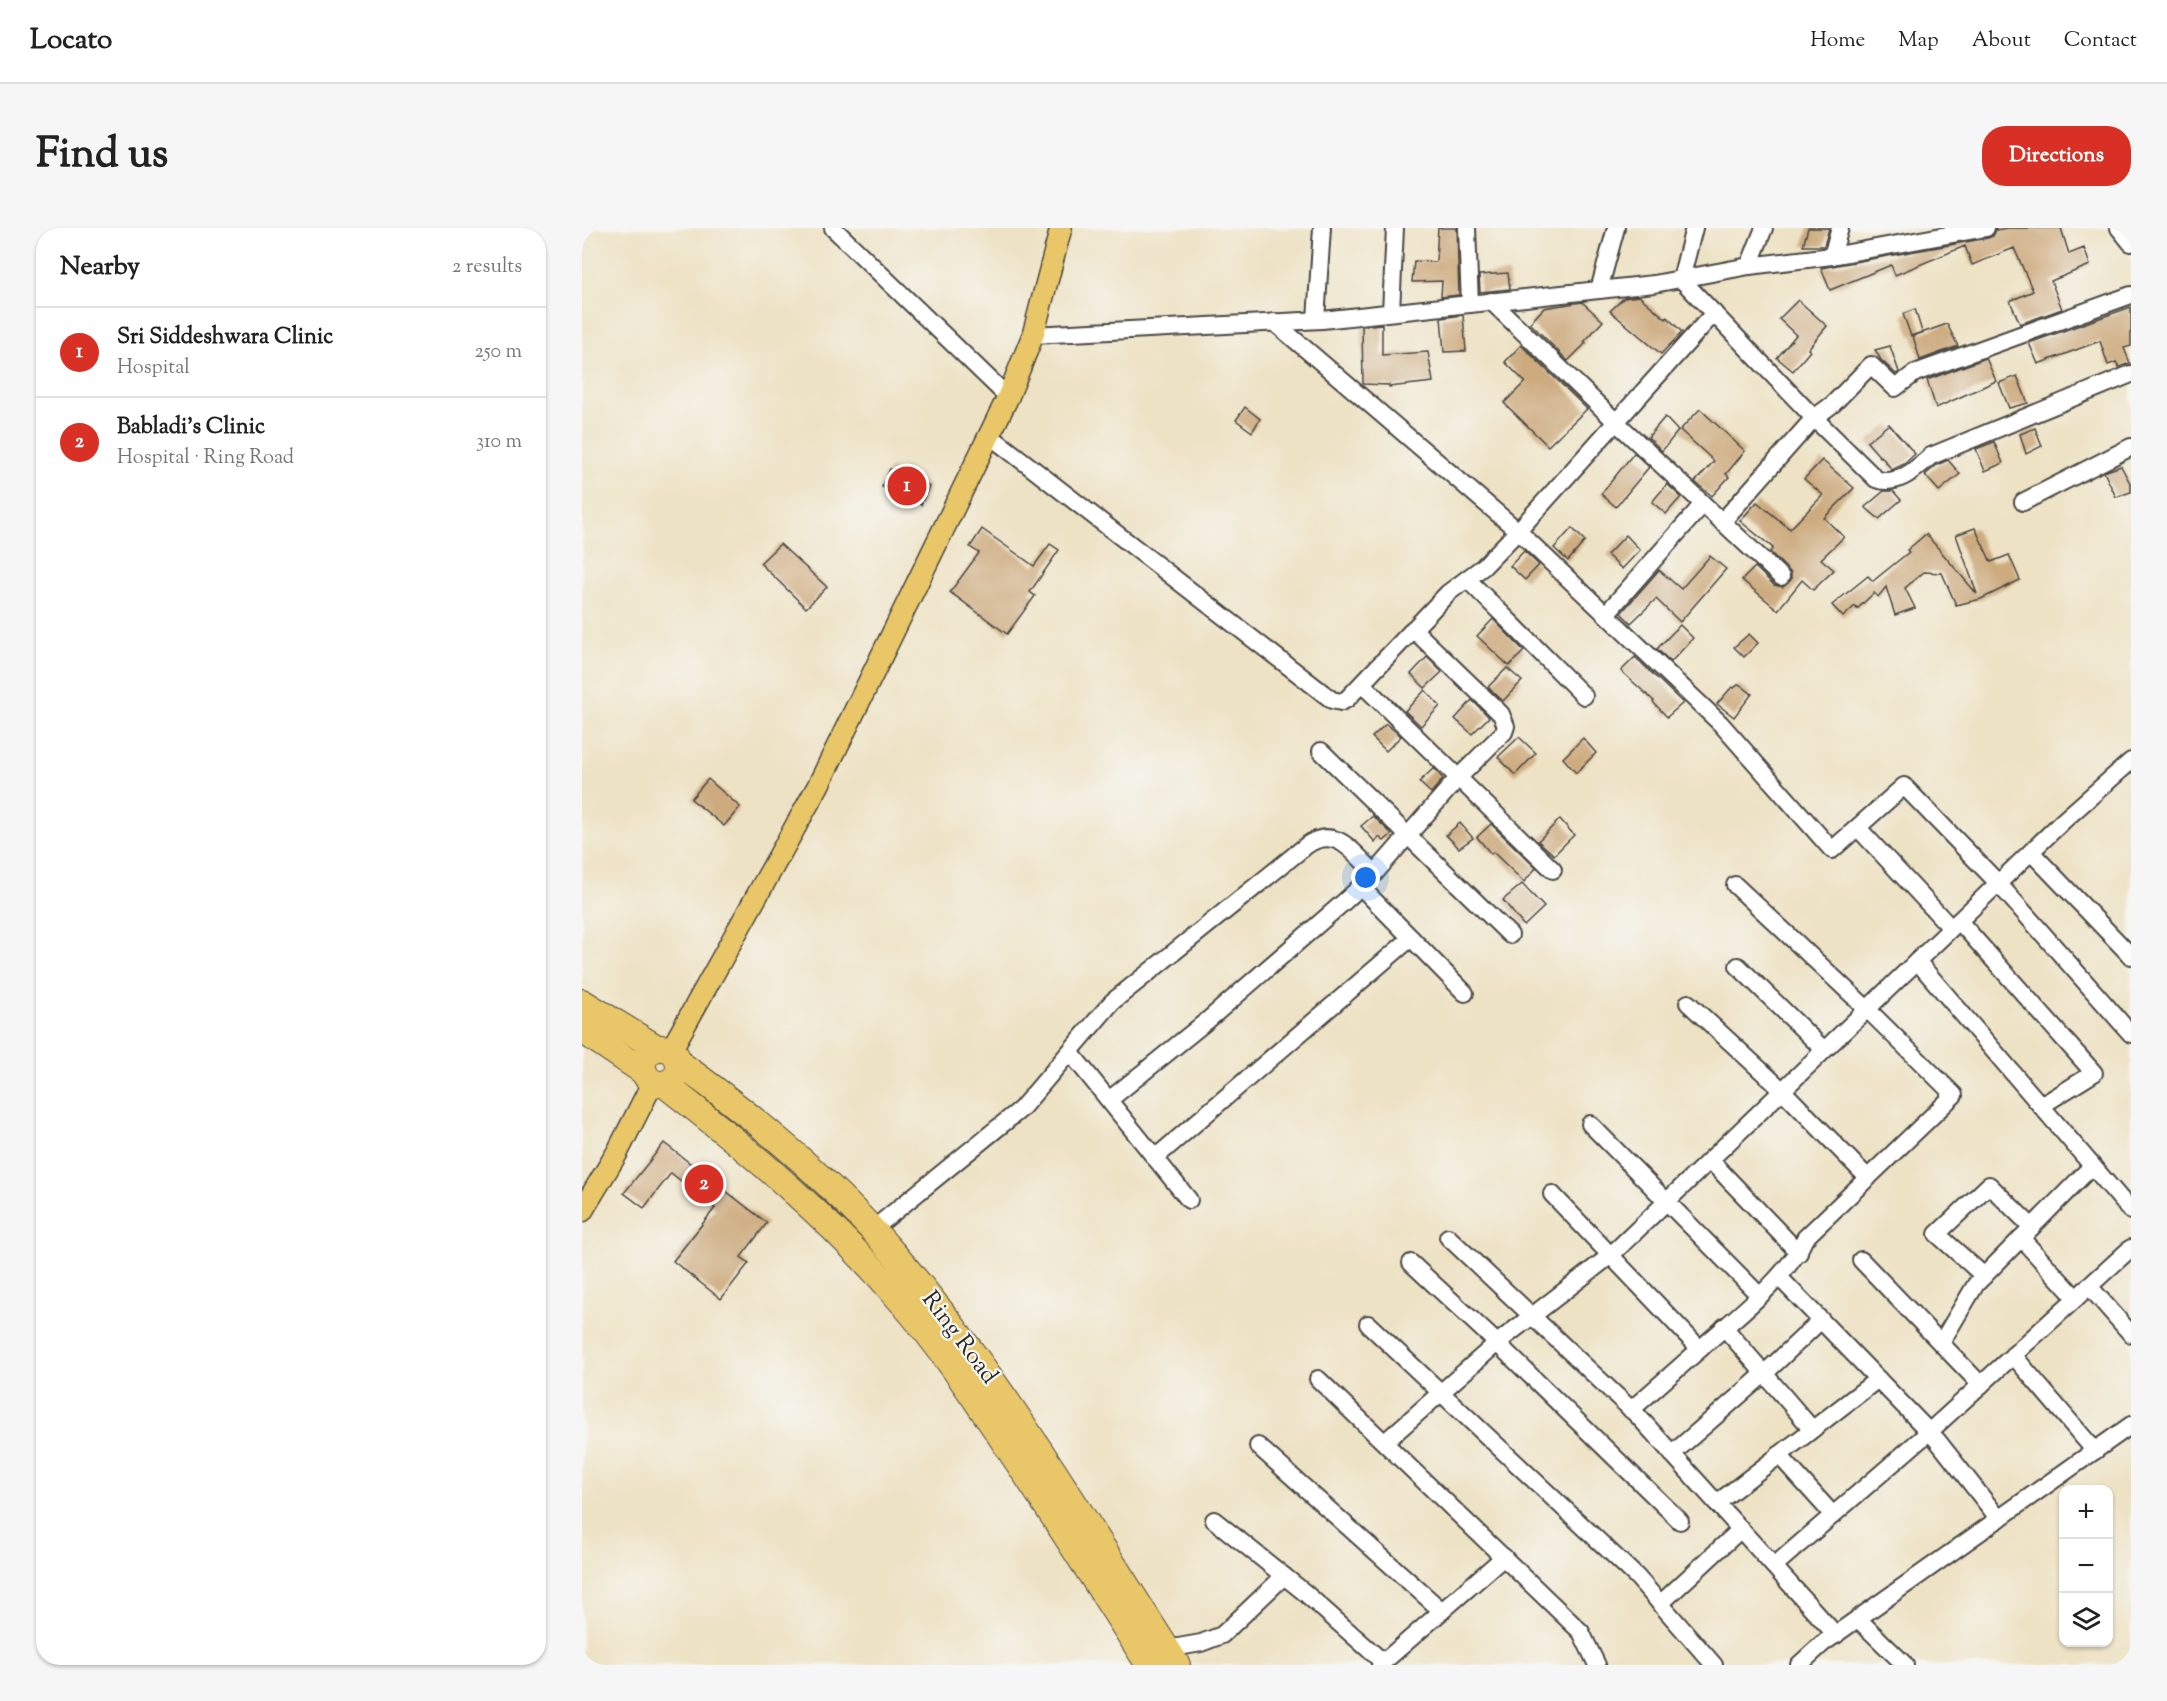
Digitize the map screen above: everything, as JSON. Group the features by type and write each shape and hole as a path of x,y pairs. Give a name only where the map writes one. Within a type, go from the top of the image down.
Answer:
{"highway":[{"name":"Ring Road","path":"582,1002 669,1054 765,1128 834,1192 892,1252 946,1317 1012,1410 1164,1660"},
{"name":"Ring Road","path":"582,1030 732,1136 782,1179 852,1248 901,1301 942,1352 1066,1535 1164,1660"},
{"path":"654,1079 674,1079 679,1069 669,1054"}],"main road":[{"path":"669,1054 818,786 1008,397 1033,335 1061,228"},
{"path":"582,1211 617,1153 654,1079"}],"street":[{"path":"833,228 944,338 1008,397"},
{"path":"1316,320 1322,228"},
{"path":"1391,312 1395,228"},
{"path":"1467,228 1470,304"},
{"path":"1599,290 1616,228"},
{"path":"1681,279 1694,228"},
{"path":"1749,266 1764,228"},
{"path":"1832,255 1840,228"},
{"path":"1033,335 1316,320 1599,290 1832,255 1986,228"},
{"path":"2119,228 2131,243"},
{"path":"1681,279 1814,418 1876,479 1885,482 1893,482 1931,456 2131,374"},
{"path":"1722,522 1814,418 1833,404 1871,365 1895,388 1915,373 2131,295"},
{"path":"1491,301 1781,578"},
{"path":"989,435 1332,700 1341,702 1362,684 1448,593 1483,567 1518,531 1714,313"},
{"path":"1274,322 1518,531 1606,614 1721,724 1832,850 1904,786 1998,883 2131,1034"},
{"path":"2023,502 2131,447"},
{"path":"1606,614 1703,504"},
{"path":"1467,579 1584,696"},
{"path":"1109,1100 1208,1020 1375,873 1458,778 1504,732 1505,719 1413,629"},
{"path":"1362,684 1553,870"},
{"path":"1321,751 1510,935"},
{"path":"1385,1442 1497,1343 1611,1255 1998,883 2131,761"},
{"path":"1858,828 1955,924 2094,1073 2041,1106"},
{"path":"872,1230 1021,1109 1112,1002 1318,838 1328,837 1341,841 1375,873"},
{"path":"2031,852 2131,956"},
{"path":"1631,1410 1779,1277 1799,1253 1805,1239 1954,1095 1867,1009 1735,885"},
{"path":"1360,886 1465,993"},
{"path":"1155,1158 1411,938"},
{"path":"1917,962 2131,1211"},
{"path":"1738,966 1824,1050"},
{"path":"1688,1003 1782,1090 1868,1178"},
{"path":"1070,1052 1190,1200"},
{"path":"1590,1124 1759,1295"},
{"path":"1710,1160 1799,1253"},
{"path":"1941,1343 1976,1284 2092,1166"},
{"path":"1984,1276 1937,1234 1989,1185 2076,1298"},
{"path":"1552,1194 1700,1349"},
{"path":"1448,1237 1631,1410 1836,1635"},
{"path":"1774,1566 1929,1432 2131,1248"},
{"path":"1862,1260 1981,1384"},
{"path":"1411,1263 1680,1521"},
{"path":"1779,1277 1929,1432 1999,1519"},
{"path":"2090,1286 2131,1334"},
{"path":"1672,1454 1764,1374 1821,1320"},
{"path":"1368,1324 1637,1577 1714,1665"},
{"path":"1724,1327 1812,1429"},
{"path":"2013,1355 2095,1451"},
{"path":"1318,1379 1581,1632 1597,1665"},
{"path":"1717,1503 1878,1379"},
{"path":"1799,1665 1858,1619 2131,1425"},
{"path":"1258,1446 1442,1611"},
{"path":"1779,1455 1833,1515"},
{"path":"1214,1520 1284,1576 1382,1663 1504,1557"},
{"path":"1660,1604 1741,1529"},
{"path":"1164,1660 1222,1635 1284,1576"},
{"path":"1858,1619 1905,1665"}],"building":[{"path":"1438,228 1457,228 1459,295 1441,297 1442,281 1412,282 1414,261 1436,262"},
{"path":"1808,228 1829,228 1824,246 1803,246"},
{"path":"2061,228 2069,254 2084,248 2090,265 2051,281 2062,309 2020,324 2010,301 2033,291 2014,248 1972,265 1965,246 1895,275 1891,265 1830,290 1821,268 1988,238 1993,236 1996,230"},
{"path":"1508,273 1510,289 1480,292 1479,275"},
{"path":"1639,296 1666,319 1667,317 1682,332 1661,354 1610,311 1624,298"},
{"path":"1798,300 1827,326 1793,371 1777,358 1796,335 1779,319"},
{"path":"1582,302 1603,321 1568,361 1530,323 1544,308"},
{"path":"2131,307 2131,346 2124,348 2130,363 2119,367 2116,362 2108,365 2100,341 2038,364 2029,343"},
{"path":"1915,309 1922,332 1911,336 1903,314"},
{"path":"1463,315 1466,351 1444,352 1441,318"},
{"path":"1382,324 1382,355 1428,352 1433,382 1389,387 1389,385 1363,384 1362,326"},
{"path":"1947,324 1958,346 1920,360 1913,336"},
{"path":"1521,345 1587,409 1548,446 1504,403 1525,382 1505,362"},
{"path":"1890,346 1899,372 1896,374 1881,360 1875,350"},
{"path":"1986,358 1996,381 1936,408 1927,380"},
{"path":"2017,376 2028,403 2009,408 1999,383"},
{"path":"1245,407 1260,419 1252,432 1236,420"},
{"path":"1700,409 1745,451 1726,474 1729,477 1712,496 1695,482 1714,461 1680,430"},
{"path":"1665,417 1678,431 1662,451 1648,437"},
{"path":"1889,424 1915,454 1904,464 1892,470 1867,442"},
{"path":"2035,428 2042,446 2026,454 2020,434"},
{"path":"1994,442 2003,463 1985,471 1976,449"},
{"path":"1634,453 1649,467 1616,507 1601,494"},
{"path":"1822,460 1854,488 1824,518 1844,537 1821,559 1834,570 1813,590 1802,580 1778,610 1742,580 1755,567 1774,585 1783,587 1791,580 1791,573 1770,552 1773,548 1740,521 1757,502 1790,529 1823,495 1804,479"},
{"path":"1948,460 1960,474 1939,491 1925,475 1937,465"},
{"path":"2121,466 2131,485 2131,492 2116,497 2104,472"},
{"path":"890,469 929,486 921,505 882,487"},
{"path":"1667,484 1681,497 1666,514 1652,502"},
{"path":"1884,491 1893,491 1901,500 1879,519 1865,507"},
{"path":"1572,528 1585,541 1568,561 1554,548"},
{"path":"1975,528 1991,562 2009,555 2020,580 1981,599 1956,605 1942,573 1924,572 1905,588 1915,608 1895,615 1886,587 1878,597 1874,593 1857,609 1855,606 1843,617 1832,605 1868,576 1873,581 1909,552 1907,550 1926,534 1977,594 1956,535"},
{"path":"982,529 1034,566 1050,544 1059,550 1030,592 1035,596 1007,634 950,592 979,553 970,547"},
{"path":"1626,535 1640,550 1622,569 1607,555"},
{"path":"780,544 827,587 806,608 760,563"},
{"path":"1524,551 1539,565 1525,580 1510,566"},
{"path":"1710,556 1726,569 1680,622 1656,599 1631,623 1621,613 1659,570 1681,589"},
{"path":"1493,619 1524,651 1509,666 1477,636"},
{"path":"1680,625 1693,638 1671,662 1657,649"},
{"path":"1749,634 1758,643 1744,657 1734,647"},
{"path":"1427,657 1442,672 1425,688 1411,674"},
{"path":"1635,657 1683,703 1667,717 1654,701 1621,671"},
{"path":"1507,668 1522,681 1503,701 1488,687"},
{"path":"1739,684 1752,694 1734,717 1717,704 1732,687"},
{"path":"1425,690 1440,706 1421,726 1405,711"},
{"path":"1472,700 1489,717 1472,734 1455,719"},
{"path":"1386,724 1401,736 1386,751 1372,737"},
{"path":"1519,737 1536,753 1515,775 1498,757"},
{"path":"1583,738 1596,753 1576,773 1563,758"},
{"path":"1434,768 1443,779 1431,793 1419,782"},
{"path":"708,779 740,807 724,826 691,799"},
{"path":"1373,816 1392,834 1384,841 1379,837 1375,842 1361,826"},
{"path":"1560,819 1574,835 1554,855 1538,841"},
{"path":"1460,823 1473,838 1459,848 1446,835"},
{"path":"1491,824 1536,868 1524,882 1493,852 1491,854 1477,837"},
{"path":"1522,884 1544,907 1524,926 1503,900"},
{"path":"664,1143 767,1223 741,1257 749,1263 721,1299 673,1261 715,1208 671,1173 644,1208 624,1193"}],"place":[{"name":"Sri Siddeshwara Clinic","path":"907,486"},
{"name":"Babladi's Clinic","path":"704,1184"}]}
